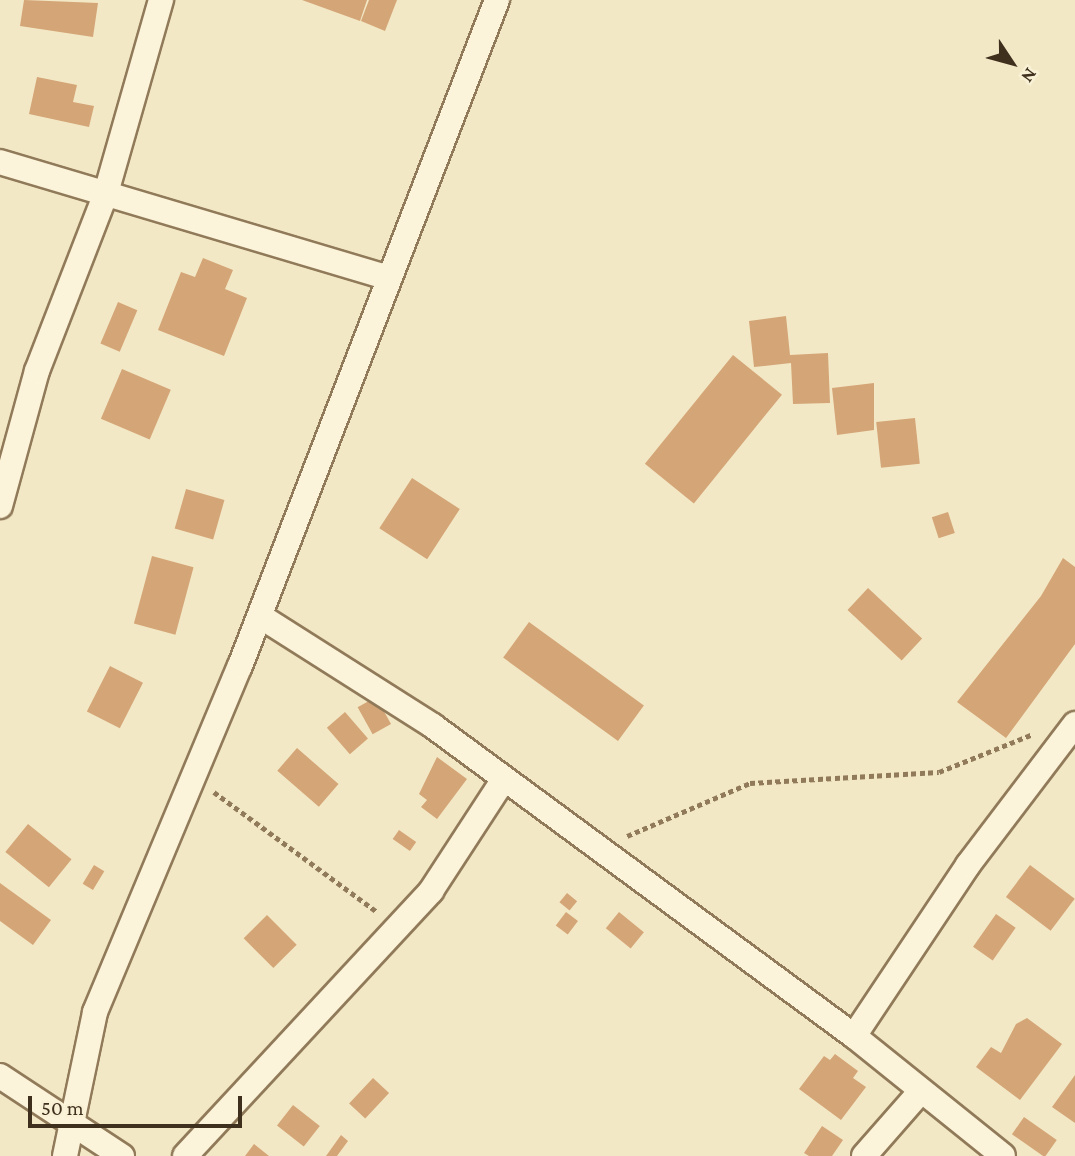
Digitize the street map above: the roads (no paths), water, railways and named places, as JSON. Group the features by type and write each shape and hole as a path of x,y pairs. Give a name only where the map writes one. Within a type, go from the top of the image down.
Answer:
{"street":[{"path":"0,506 37,371 106,193 161,0"},
{"path":"65,1156 69,1118 95,1012 260,616 385,277 497,0"},
{"path":"5,169 106,193 385,277"},
{"path":"260,616 433,726 502,782 853,1036 1003,1156"},
{"path":"853,1036 968,865 1072,732"},
{"path":"186,1156 432,891 502,782"},
{"path":"0,1076 69,1118 122,1156"},
{"path":"864,1156 921,1091"}]}
